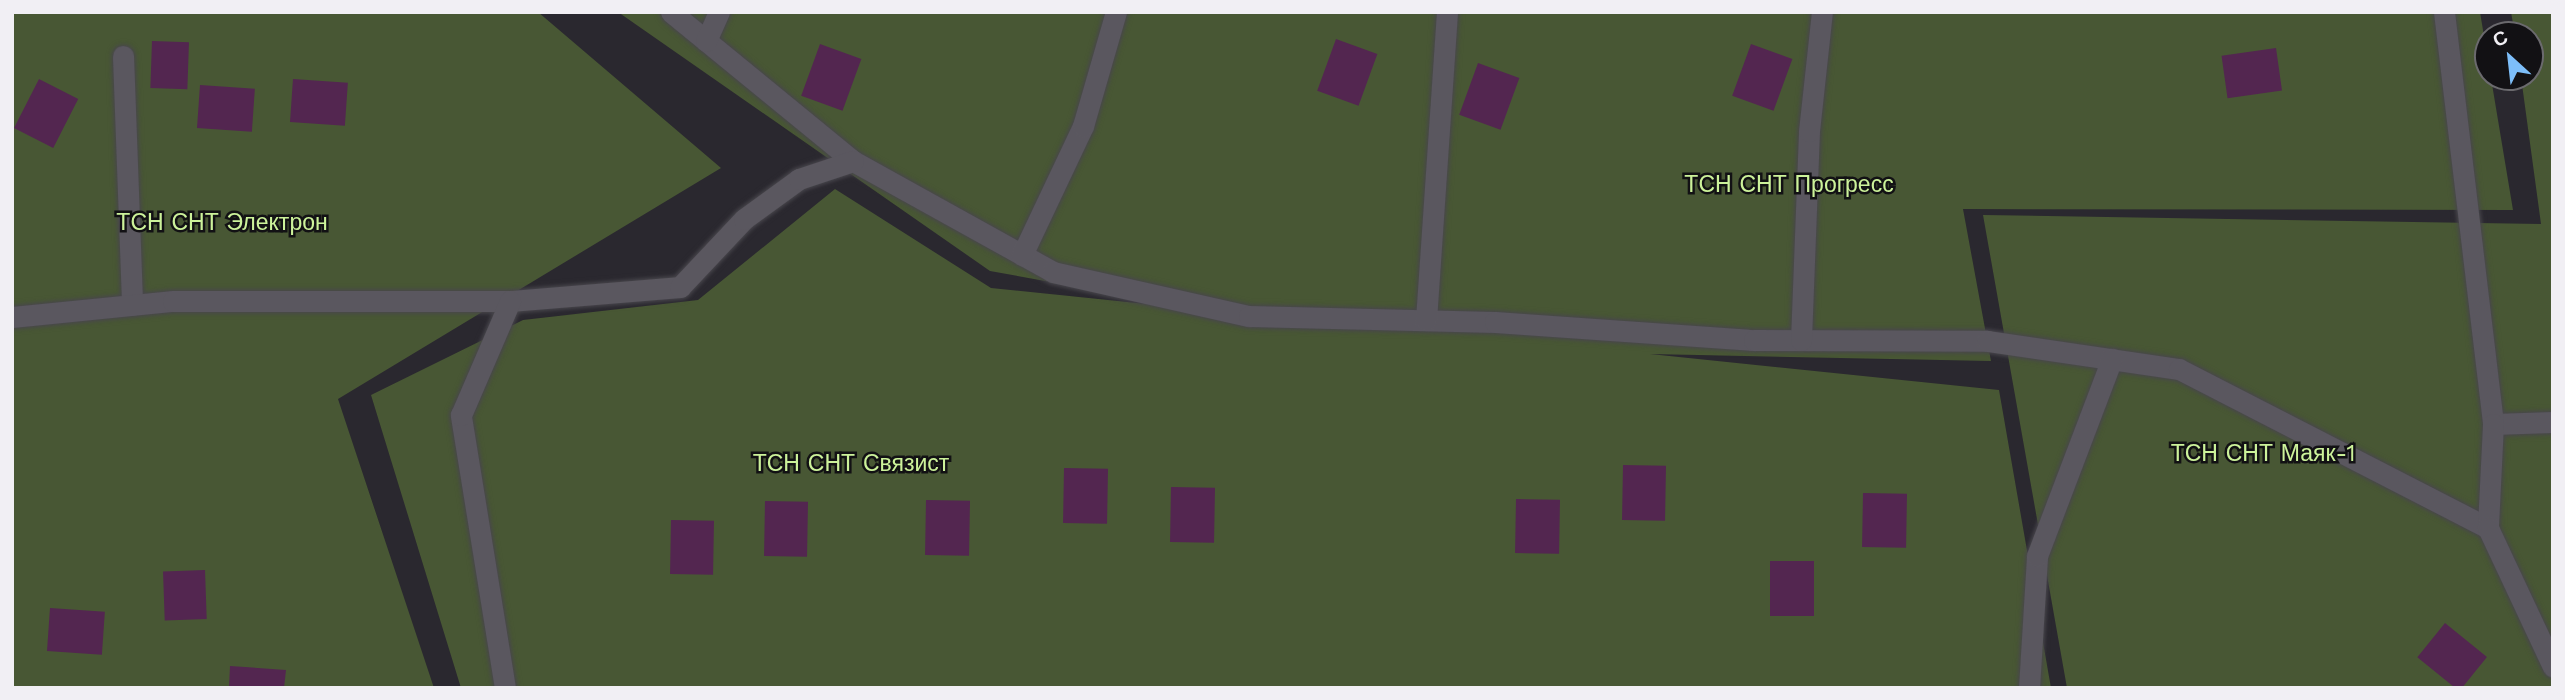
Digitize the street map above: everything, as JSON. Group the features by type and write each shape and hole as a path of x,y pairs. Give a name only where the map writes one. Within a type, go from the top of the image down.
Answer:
{"street":[{"path":"671,12 852,161 1053,272 1249,316 1426,320 1801,340 1987,341 2179,369 2488,528"},
{"path":"706,41 719,12"},
{"path":"1022,254 1083,126 1115,12"},
{"path":"1426,320 1447,12"},
{"path":"1801,340 1809,131 1822,12"},
{"path":"2444,12 2493,424 2488,528 2553,667"},
{"path":"123,56 132,305"},
{"path":"12,317 132,305 510,301 680,287 744,219 799,179 852,161"},
{"path":"505,688 461,415 510,301"},
{"path":"2029,688 2037,556 2112,359"},
{"path":"2493,424 2553,422"}],"green space":[{"name":"ТСН СНТ Электрон","path":"12,12 538,12 721,168 338,399 434,688 12,688"},
{"path":"618,12 2480,12 2482,21 2474,21 2474,91 2493,91 2513,210 1963,209 1991,361 1650,354 1999,390 2051,688 461,688 371,395 523,320 698,300 835,189 991,288 1205,310 990,271"},
{"name":"ТСН СНТ Маяк-1","path":"2511,12 2553,12 2553,688 2067,688 1983,215 2541,224 2523,91 2544,91 2544,21 2513,21"}],"building":[{"path":"1336,39 1377,54 1359,106 1317,91"},
{"path":"152,41 189,42 187,89 150,88"},
{"path":"820,44 861,59 843,111 801,96"},
{"path":"1751,44 1792,59 1774,111 1732,96"},
{"path":"2276,48 2282,91 2228,98 2222,56"},
{"path":"1478,63 1519,78 1501,130 1459,115"},
{"path":"39,79 78,99 53,148 14,128"},
{"path":"293,79 348,83 345,126 290,122"},
{"path":"200,85 255,89 252,132 197,128"},
{"path":"1623,465 1666,466 1665,521 1622,520"},
{"path":"1064,468 1108,469 1107,524 1063,523"},
{"path":"1171,487 1215,488 1214,543 1170,542"},
{"path":"1863,493 1907,494 1906,548 1862,547"},
{"path":"1516,499 1560,500 1559,554 1515,553"},
{"path":"926,500 970,501 969,556 925,555"},
{"path":"765,501 808,502 807,557 764,556"},
{"path":"671,520 714,521 713,575 670,574"},
{"path":"1770,561 1814,561 1814,616 1770,616"},
{"path":"205,570 207,619 165,620 163,571"},
{"path":"50,608 105,612 102,655 47,651"},
{"path":"2445,623 2487,657 2462,688 2455,688 2417,657"},
{"path":"230,666 286,670 284,688 229,688"}],"park label":[{"name":"ТСН СНТ Прогресс","path":"1789,185"},
{"name":"ТСН СНТ Связист","path":"851,464"}]}
